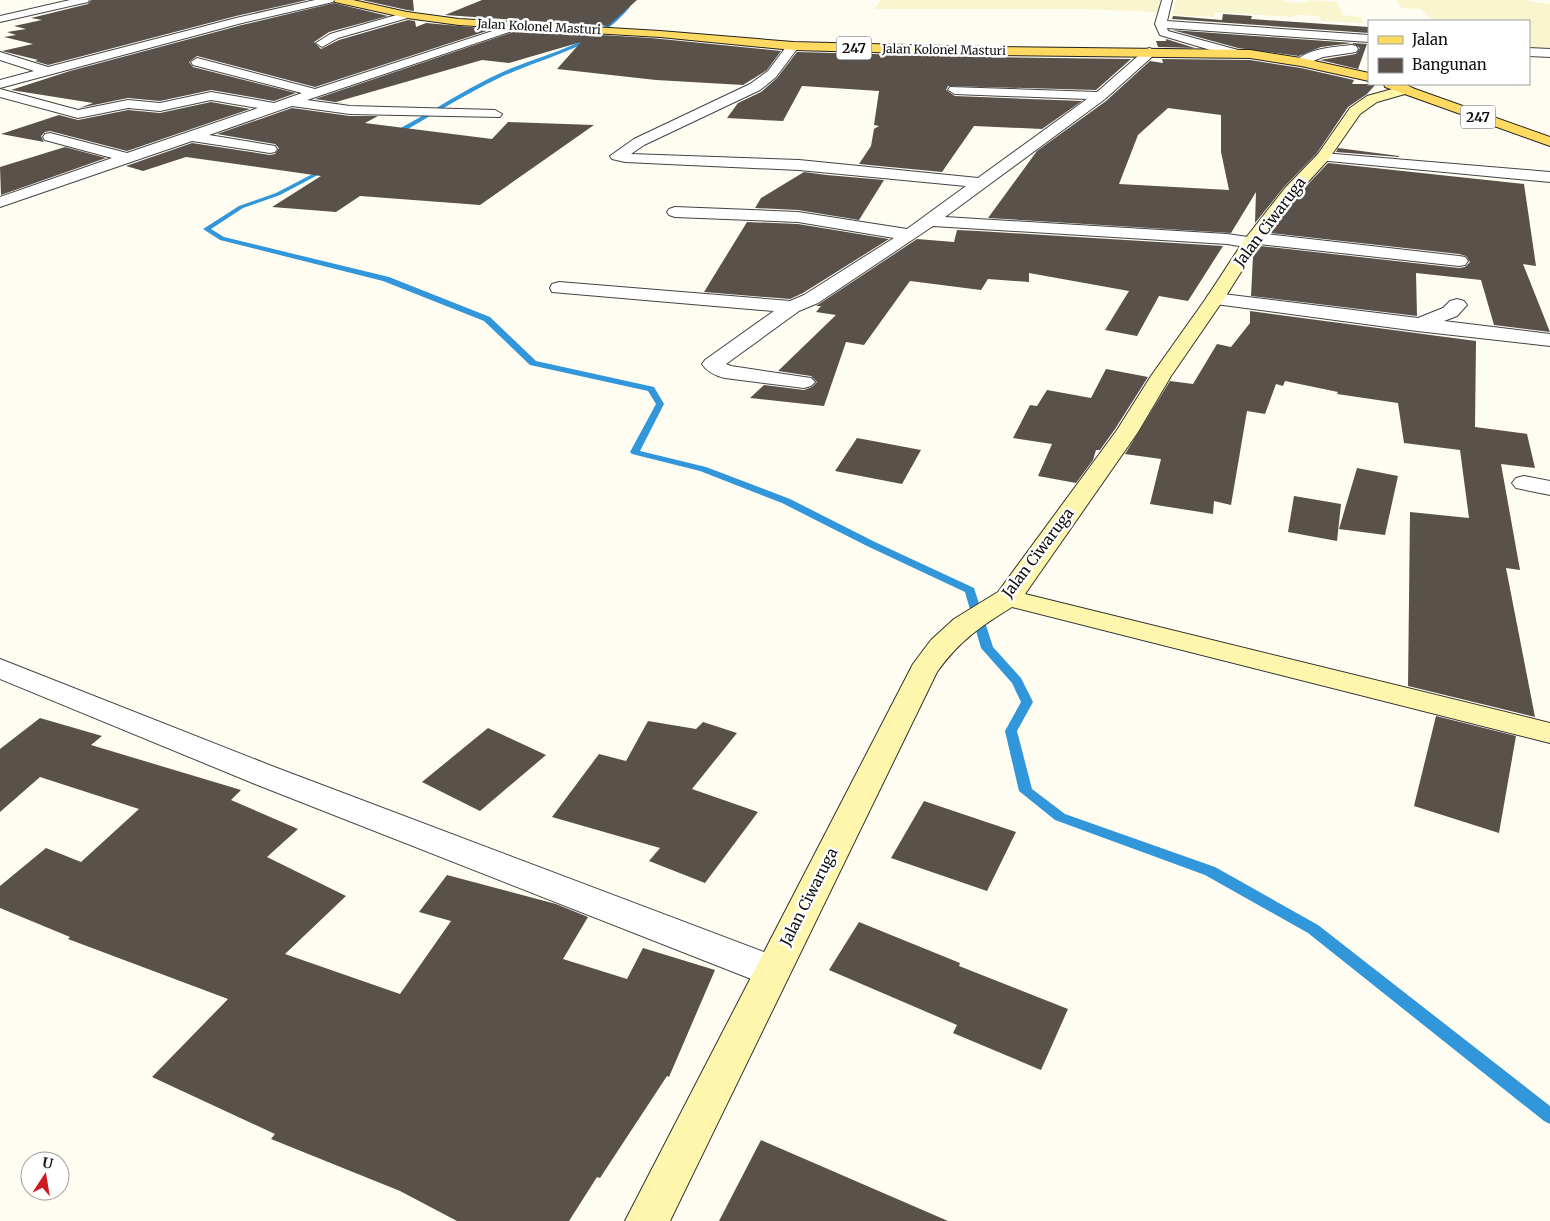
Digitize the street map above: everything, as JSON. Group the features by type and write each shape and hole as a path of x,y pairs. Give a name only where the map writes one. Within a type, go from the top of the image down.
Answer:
{"main road":[{"name":"Jalan Kolonel Masturi","path":"339,0 407,15 514,27 660,34 793,46 985,51 1234,53 1301,62 1368,77"},
{"name":"247","path":"1398,86 1550,142"}],"street":[{"path":"0,19 84,0"},
{"path":"0,84 240,20 329,0"},
{"path":"1167,0 1161,24 1162,31 1168,35 1234,53"},
{"path":"322,43 334,36 407,15"},
{"path":"1161,24 1368,39"},
{"path":"0,202 128,158 190,129 215,128 514,27"},
{"path":"793,46 772,74 755,87 639,142 617,156 625,158 799,166 978,183"},
{"path":"1301,62 1312,55 1368,47"},
{"path":"804,382 725,372 712,364 792,307 817,296 910,235 978,183 1100,96 1150,52"},
{"path":"1530,52 1550,54"},
{"path":"0,56 47,72"},
{"path":"198,62 316,93"},
{"name":"Jalan Ciwaruga","path":"647,1221 923,670 941,646 964,626 1008,598 1127,432 1161,376 1254,240 1291,191 1323,157 1355,111 1364,103 1398,86"},
{"path":"955,90 1100,96"},
{"path":"0,93 78,114 128,104 160,107 211,96 276,107"},
{"path":"290,102 350,110 495,114"},
{"path":"190,129 270,149"},
{"path":"50,137 128,158"},
{"path":"1323,157 1550,177"},
{"path":"675,212 798,217 910,235"},
{"path":"928,221 1254,240 1459,261"},
{"path":"559,288 792,307"},
{"path":"1215,299 1550,340"},
{"path":"1416,325 1450,312 1458,305"},
{"path":"1524,483 1550,488"},
{"path":"1008,598 1550,733"},
{"path":"0,668 266,776 772,971"}],"shaded area":[{"path":"881,0 1160,0 1160,5 1157,12 1082,9 874,9"},
{"path":"1176,0 1284,0 1285,2 1309,3 1307,0 1337,2 1343,15 1361,17 1364,23 1321,21 1319,16 1294,15 1293,17 1214,12 1215,17 1172,15"},
{"path":"1396,0 1528,0 1550,4 1550,50 1530,49 1530,20 1432,20 1421,9 1401,8"}],"building":[{"path":"91,0 307,0 236,16 48,65 35,61 38,60 2,51 33,44 4,37 16,35 7,32 26,29 14,26 42,20 31,18 88,4"},
{"path":"362,0 413,0 414,11 407,10"},
{"path":"482,0 637,0 608,26 445,15"},
{"path":"334,3 388,16 329,32 314,42 321,49 339,40 408,20 415,21 416,27 426,23 493,29 315,87 197,56 189,62 193,67 296,93 274,101 211,90 160,101 128,98 79,108 93,103 11,90 70,71 242,25"},
{"path":"1223,14 1252,16 1251,19 1368,27 1368,33 1172,19 1173,16 1222,20"},
{"path":"519,30 651,38 781,51 767,70 743,85 656,80 557,69 581,42 509,63 482,60 336,102 348,104 315,99"},
{"path":"1172,30 1367,44 1358,69 1320,60 1356,54 1360,48 1352,43 1321,47 1299,56 1238,48"},
{"path":"1166,39 1195,48 1158,47 1156,41 1166,41"},
{"path":"797,52 1131,59 1096,90 948,86 946,90 955,96 1082,101 1042,129 974,126 942,172 859,164 871,146 874,129 879,126 874,125 879,91 802,86 783,121 727,118 738,103 761,92 777,78"},
{"path":"1162,59 1250,60 1301,68 1354,80 1352,84 1375,85 1367,94 1348,107 1317,153 1284,187 1255,223 1256,192 1231,233 988,218 1037,151 1106,101 1150,61 1163,63","holes":["1168,108 1221,115 1221,152 1229,190 1119,184 1138,135"]},
{"path":"211,102 250,109 127,151 50,131 45,132 41,136 44,142 1,134 59,115 78,120 128,110 160,113"},
{"path":"292,108 350,116 378,116 365,123 492,139 508,122 594,125 480,205 360,196 336,212 272,207 321,176 186,157 143,171 126,166 192,143 270,155 275,154 279,148 275,144 217,134"},
{"path":"65,147 106,158 1,195 0,167"},
{"path":"1338,148 1399,156 1399,157 1336,152"},
{"path":"1328,163 1524,184 1536,266 1523,264 1550,332 1494,325 1481,280 1416,273 1417,316 1251,296 1253,256 1260,246 1459,268 1465,267 1470,262 1466,256 1459,254 1270,233 1298,195"},
{"path":"804,172 884,180 859,220 798,210 755,208 761,198"},
{"path":"747,222 798,224 889,239 803,293 790,299 704,292"},
{"path":"957,230 1223,246 1188,301 1159,296 1137,336 1105,330 1129,291 1029,273 1029,282 988,279 981,290 910,281 864,345 846,342 824,406 750,398 764,385 804,390 812,387 817,382 811,376 778,371 836,315 816,312 821,306 816,306 917,239 954,242"},
{"path":"1250,311 1476,341 1475,427 1527,434 1535,468 1501,464 1520,570 1506,568 1535,717 1408,686 1410,512 1469,518 1460,450 1404,443 1398,403 1337,394 1338,392 1285,381 1283,386 1276,384 1265,414 1247,411 1231,505 1214,501 1213,514 1150,504 1161,459 1125,454 1170,381 1193,384 1217,344 1231,347 1250,323"},
{"path":"1106,369 1148,377 1115,429 1100,450 1096,450 1093,460 1076,483 1038,476 1052,444 1013,438 1030,405 1037,406 1047,390 1091,398"},
{"path":"857,438 921,450 902,484 835,471"},
{"path":"1357,468 1398,476 1385,535 1339,529"},
{"path":"1294,496 1341,504 1337,541 1288,532"},
{"path":"1436,716 1516,736 1499,833 1414,806"},
{"path":"40,718 102,736 91,745 241,790 231,800 298,829 267,857 346,896 285,954 400,994 451,921 419,912 447,875 556,904 588,917 563,959 627,979 643,948 715,970 669,1077 667,1076 600,1178 597,1177 569,1221 457,1221 400,1191 271,1139 275,1134 152,1077 228,999 68,939 70,937 0,908 0,886 46,848 81,862 139,809 40,777 0,812 0,749"},
{"path":"648,721 696,729 703,722 737,733 692,789 758,812 705,883 649,861 660,848 552,817 599,754 626,761"},
{"path":"488,728 546,755 480,811 422,782"},
{"path":"924,801 1016,832 987,891 891,858"},
{"path":"859,922 960,963 959,966 1068,1009 1041,1070 953,1033 957,1025 829,970"},
{"path":"761,1140 948,1221 719,1221"}],"waterway":[{"path":"394,135 478,86 514,69 550,57 586,41 613,24 628,7 619,0"},
{"path":"328,168 278,194 241,207 206,229 222,239 386,279 487,319 533,363 651,389 660,404 635,452 703,469 786,501 871,544 970,590 987,648 1017,681 1027,702 1011,731 1026,791 1060,817 1210,871 1313,929 1550,1116"}]}
